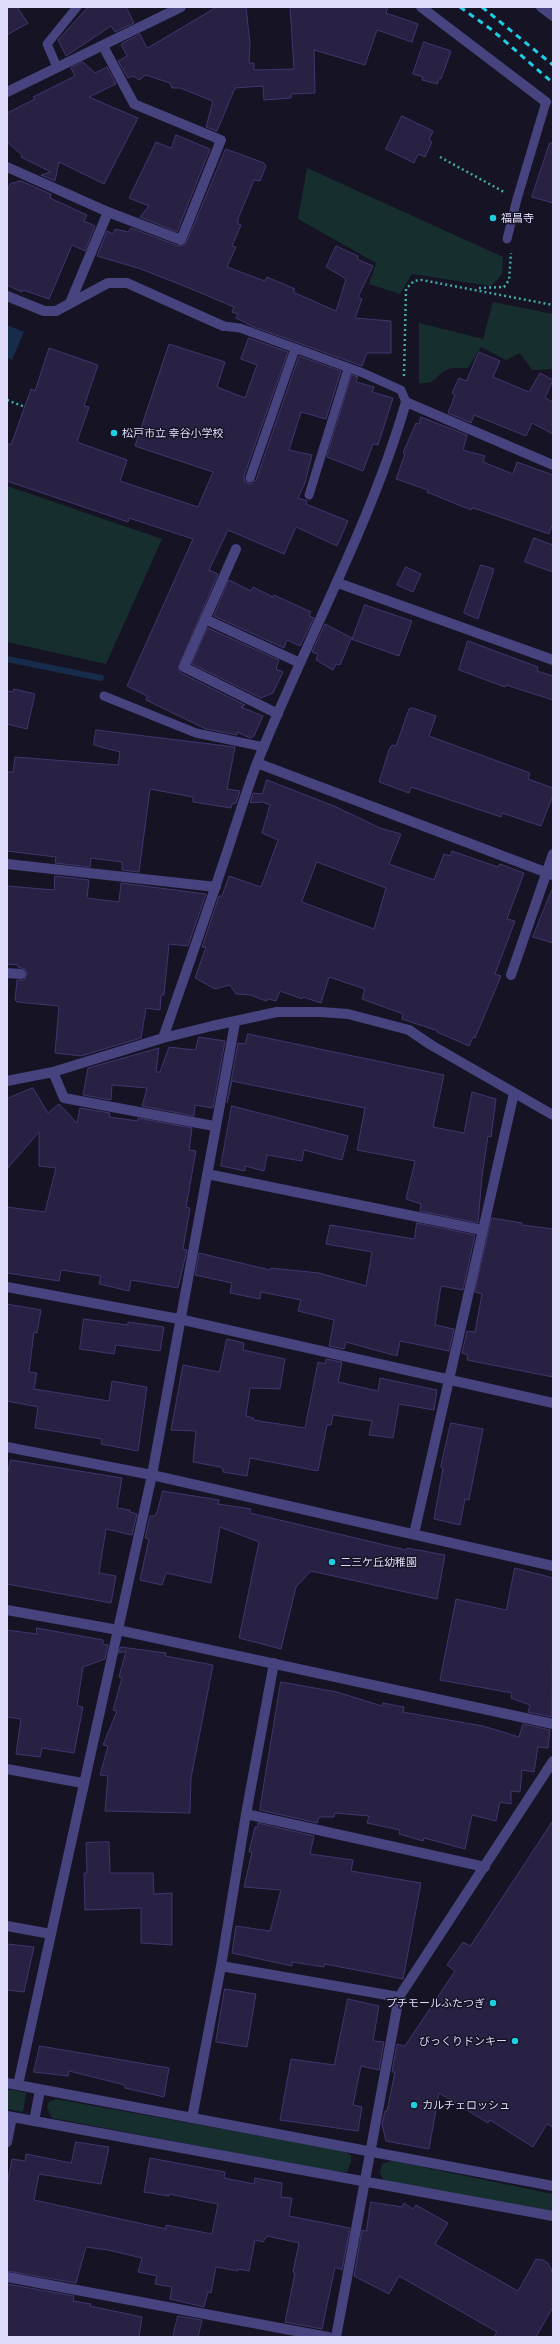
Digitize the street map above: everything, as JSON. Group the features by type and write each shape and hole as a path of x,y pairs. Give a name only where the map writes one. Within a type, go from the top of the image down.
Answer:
{"street":[{"path":"7,92 181,7"},
{"path":"421,7 546,102"},
{"path":"541,7 553,16"},
{"path":"7,167 22,172 108,212 181,240 221,140 134,104 103,46"},
{"path":"70,303 108,212"},
{"path":"7,296 44,311 56,311 108,283 127,283 224,326"},
{"path":"163,1038 216,887 257,763 300,663 338,583 394,443 406,402 553,465"},
{"path":"236,549 184,667 278,714"},
{"path":"338,583 553,660"},
{"path":"205,618 300,663"},
{"path":"257,763 550,874"},
{"path":"511,975 550,874 553,854"},
{"path":"7,864 216,887"},
{"path":"7,973 21,974"},
{"path":"7,1081 53,1072 163,1038 277,1012 348,1014 409,1030 553,1115"},
{"path":"18,2085 82,1783 152,1475 179,1319 207,1174 214,1126 234,1023"},
{"path":"53,1072 64,1098 214,1126"},
{"path":"414,1534 514,1093"},
{"path":"207,1174 482,1230"},
{"path":"7,1287 179,1319 449,1381 553,1403"},
{"path":"7,1447 152,1475 553,1566"},
{"path":"7,1610 118,1630 553,1724"},
{"path":"192,2118 221,1966 246,1814 274,1663"},
{"path":"336,2337 399,1997 553,1761"},
{"path":"7,1769 82,1783"},
{"path":"246,1814 485,1867"},
{"path":"7,1926 50,1934"},
{"path":"221,1966 399,1997"},
{"path":"7,2083 553,2186"},
{"path":"34,2121 40,2090"},
{"path":"7,2142 9,2116 553,2216"},
{"path":"7,2277 328,2337"}],"lane":[{"path":"57,67 47,44 77,7"},
{"path":"507,239 517,199 546,102"},
{"path":"224,326 240,328 401,390 406,402"},
{"path":"250,478 295,349"},
{"path":"309,495 348,369"},
{"path":"104,696 196,733 264,747"}],"path":[{"path":"440,157 517,199"},
{"path":"473,289 504,287 509,280 511,251 507,239"},
{"path":"401,390 406,337 406,289 414,281 422,280 553,305"},
{"path":"7,400 25,406"}],"green space":[{"path":"307,168 503,257 502,274 491,286 412,274 400,294 369,284 376,263 298,219"},
{"path":"493,302 553,314 553,369 532,370 520,353 506,360 481,347 468,368 449,369 444,371 433,381 419,383 419,323 483,339"},
{"path":"7,486 162,539 106,664 7,642"},
{"path":"7,2089 26,2093 23,2112 7,2109"},
{"path":"56,2099 344,2151 351,2155 351,2161 347,2172 325,2170 52,2118 47,2107 49,2102"},
{"path":"393,2161 553,2194 553,2211 384,2181 380,2173 382,2164"}],"water":[{"path":"7,325 24,332 12,360 7,358"}],"building":[{"path":"7,7 17,7 28,23 7,35"},
{"path":"126,7 134,23 115,32 111,26 66,56 58,40 87,8"},
{"path":"217,7 246,7 250,44 249,63 254,63 254,70 294,69 290,7 388,7 386,13 418,24 412,42 377,30 365,65 314,50 315,93 291,94 291,98 264,100 263,86 235,88 217,131 206,127 213,101 180,88 172,88 170,83 146,75 139,80 133,76 128,78 118,61 127,56 121,44 140,34 147,48"},
{"path":"424,42 451,51 441,79 439,78 437,84 422,80 423,77 413,74"},
{"path":"83,62 95,73 107,67 116,84 89,97 138,118 104,184 59,162 55,181 41,175 51,172 21,157 22,155 7,142 7,113 35,99 33,97 75,76 71,68"},
{"path":"402,116 433,131 429,140 432,142 425,157 418,154 414,163 386,149"},
{"path":"176,135 210,149 177,232 140,217 149,206 129,198 156,142 171,148"},
{"path":"550,143 553,143 553,203 532,197"},
{"path":"226,149 264,163 266,166 260,181 254,180 238,219 238,224 241,225 232,246 236,247 227,267 265,281 267,277 295,289 293,292 336,311 346,279 326,267 336,246 358,256 357,259 373,266 358,297 362,299 355,318 391,321 391,353 367,353 362,366 254,327 236,318 238,314 232,312 234,307 194,290 141,269 97,256 107,231 113,234 115,229 128,232 131,228 179,246 185,245"},
{"path":"21,181 51,194 50,198 87,215 84,221 95,226 85,251 72,245 49,299 23,290 22,292 7,285 7,191 10,184"},
{"path":"249,338 288,352 244,476 245,482 251,484 256,480 299,356 341,371 326,419 301,412 289,450 312,455 305,483 298,498 307,501 306,504 348,521 337,546 296,527 284,554 228,530 209,570 218,574 178,668 181,673 245,705 241,707 263,716 254,736 250,738 237,732 237,735 206,729 146,700 147,696 127,686 193,539 129,518 128,522 7,481 7,443 11,445 31,389 35,391 49,348 98,365 84,406 89,407 77,442 127,460 120,481 198,507 213,472 135,446 169,344 225,362 217,387 245,398 257,365 241,359"},
{"path":"479,352 500,361 493,377 529,392 540,373 553,380 545,398 553,402 553,434 532,423 526,436 474,415 471,423 448,413 455,395 452,393 459,378 466,381"},
{"path":"352,375 358,377 356,382 374,387 372,392 393,398 378,445 373,444 363,471 327,457"},
{"path":"421,417 467,435 463,450 485,456 483,462 513,474 517,462 553,475 553,523 549,534 480,510 472,508 471,510 427,492 428,490 396,479 405,454 403,453 416,423 419,424"},
{"path":"534,538 553,545 553,572 525,562"},
{"path":"481,565 494,569 478,619 464,613"},
{"path":"406,567 421,574 413,592 397,585"},
{"path":"229,580 251,591 253,587 273,597 274,595 311,612 309,616 314,618 300,646 287,640 284,648 214,616"},
{"path":"365,605 412,621 399,656 351,639 340,665 336,664 333,670 316,660 318,654 312,652 325,624 352,638"},
{"path":"208,628 279,660 276,669 283,672 273,693 261,698 192,664"},
{"path":"468,641 538,667 537,671 553,676 553,700 506,685 505,687 459,670"},
{"path":"14,689 35,694 27,729 7,724 7,691 13,692"},
{"path":"413,708 436,716 429,736 530,773 528,779 553,788 553,795 541,826 502,813 501,817 411,787 409,793 379,782 389,750 392,745 396,746 409,709"},
{"path":"96,730 235,747 227,789 240,791 236,803 232,804 231,808 193,802 193,797 150,789 139,872 122,870 122,862 91,858 90,867 55,863 56,857 7,851 7,772 13,772 15,757 118,765 120,752 94,745"},
{"path":"267,780 334,806 380,828 401,834 389,864 434,880 444,854 450,856 452,851 498,867 500,864 524,873 507,919 515,921 495,974 501,976 475,1038 473,1037 469,1046 437,1032 438,1031 402,1019 403,1014 362,999 365,989 329,977 321,1003 303,997 302,999 280,991 276,1001 269,999 266,1001 250,995 236,994 230,985 215,989 195,978 206,947 202,947 219,896 222,896 229,876 261,887 278,840 262,833 270,805 263,802 250,803 253,793 262,794","holes":["317,862 386,888 374,929 302,902"]},
{"path":"55,876 89,880 87,898 119,902 121,883 206,894 188,946 169,944 164,995 161,995 160,1010 146,1008 141,1038 81,1056 55,1053 59,1006 17,1002 15,1000 17,980 24,980 27,974 25,969 18,967 18,965 7,964 7,886 54,890"},
{"path":"553,890 553,943 533,937"},
{"path":"248,1034 444,1075 433,1127 464,1133 472,1092 496,1099 491,1137 488,1136 482,1176 478,1223 420,1211 421,1204 406,1199 415,1161 357,1150 365,1108 232,1081 227,1103 238,1043 245,1044"},
{"path":"199,1037 225,1041 213,1108 195,1105 194,1116 142,1106 147,1088 112,1085 111,1100 83,1095 88,1068 159,1048 156,1072 160,1072 169,1047 195,1050"},
{"path":"33,1088 48,1113 59,1104 77,1123 80,1108 110,1113 109,1117 138,1121 138,1118 192,1128 189,1150 196,1151 186,1207 190,1208 183,1249 187,1250 178,1288 131,1280 129,1291 99,1284 101,1276 61,1270 59,1281 7,1273 7,1207 45,1212 56,1168 39,1166 39,1132 7,1169 7,1099"},
{"path":"232,1106 348,1136 342,1160 304,1150 302,1161 267,1155 264,1171 245,1166 245,1171 221,1166"},
{"path":"492,1218 522,1223 522,1225 553,1229 553,1377 467,1360 468,1355 462,1353 467,1331 475,1332 482,1294 475,1292"},
{"path":"417,1223 475,1235 463,1290 441,1286 435,1325 454,1329 449,1351 400,1341 397,1356 346,1342 344,1349 329,1346 334,1320 298,1311 301,1300 261,1292 260,1299 230,1293 232,1283 195,1275 199,1253 270,1270 271,1268 319,1273 366,1286 372,1252 326,1244 330,1225 414,1239"},
{"path":"7,1304 41,1310 37,1333 34,1332 29,1372 37,1373 34,1389 109,1401 112,1381 147,1387 138,1451 101,1444 102,1439 35,1428 38,1407 7,1401"},
{"path":"84,1319 128,1325 128,1322 164,1327 160,1351 116,1345 114,1354 80,1349"},
{"path":"227,1339 244,1343 243,1350 285,1359 280,1389 250,1388 246,1416 254,1418 253,1420 305,1428 318,1362 325,1364 326,1359 342,1362 338,1382 378,1391 380,1378 437,1390 434,1410 399,1404 393,1438 369,1435 372,1421 333,1415 331,1425 327,1425 318,1471 250,1458 247,1476 223,1472 223,1469 220,1467 193,1462 196,1431 171,1430 183,1365 219,1372"},
{"path":"451,1423 483,1429 469,1500 465,1499 460,1525 434,1519 443,1468 441,1467"},
{"path":"11,1460 122,1478 117,1508 130,1510 130,1512 137,1514 132,1535 106,1529 99,1573 116,1576 111,1603 7,1584 7,1477"},
{"path":"163,1491 219,1500 218,1504 251,1509 250,1513 406,1550 407,1548 445,1555 437,1599 311,1571 296,1587 281,1649 239,1638 259,1542 220,1527 211,1583 166,1573 162,1585 140,1580 149,1539 145,1538 150,1516 155,1516"},
{"path":"515,1568 553,1578 552,1717 528,1712 530,1705 511,1698 512,1693 440,1680 456,1599 506,1610"},
{"path":"37,1628 103,1640 103,1644 108,1645 105,1659 83,1667 77,1706 83,1707 74,1753 42,1748 40,1757 16,1754 21,1719 7,1717 7,1630 36,1634"},
{"path":"121,1647 166,1653 165,1656 213,1665 191,1778 190,1813 105,1811 108,1776 100,1775 108,1746 103,1745 117,1711 113,1710 122,1678 119,1677 126,1651 119,1653"},
{"path":"281,1682 337,1692 382,1706 383,1703 404,1707 403,1712 483,1726 519,1737 523,1724 550,1730 548,1748 538,1747 534,1772 522,1770 520,1792 511,1791 511,1804 500,1802 496,1821 472,1815 465,1849 424,1838 423,1841 399,1834 400,1830 367,1823 369,1816 335,1813 334,1817 319,1817 317,1823 260,1810"},
{"name":"プチモールふたつぎ","path":"553,1821 553,2127 547,2124 533,2147 490,2120 488,2123 439,2093 429,2149 386,2141 382,2124 385,2111 387,2111 395,2072 392,2072 397,2044 405,2046 455,1971 447,1965 463,1942 470,1946"},
{"path":"258,1823 314,1836 310,1854 353,1860 351,1871 421,1883 403,1979 325,1964 324,1967 292,1962 292,1966 232,1953 236,1926 270,1931 281,1890 244,1887 252,1852 249,1852 255,1827 258,1827"},
{"path":"109,1842 110,1873 153,1873 154,1894 172,1893 172,1945 141,1943 141,1908 85,1910 84,1873 87,1873 86,1843"},
{"path":"7,1944 34,1947 24,1992 7,1990"},
{"path":"225,1989 256,1994 247,2047 216,2042"},
{"path":"348,1999 379,2006 373,2041 384,2042 379,2070 361,2066 353,2105 362,2107 358,2131 280,2120 291,2059 334,2065"},
{"path":"40,2046 169,2068 164,2097 125,2088 125,2085 69,2071 68,2076 34,2072"},
{"path":"76,2142 109,2147 101,2184 39,2174 34,2200 166,2229 166,2225 212,2234 218,2204 169,2194 169,2196 144,2192 150,2158 225,2172 224,2178 254,2184 255,2178 282,2183 281,2197 292,2198 289,2216 350,2228 342,2270 335,2267 322,2329 285,2322 295,2273 293,2272 299,2243 267,2236 263,2242 255,2240 249,2271 238,2269 238,2271 216,2267 211,2293 208,2292 204,2307 170,2299 172,2287 155,2284 157,2276 138,2272 142,2258 108,2250 86,2247 76,2283 7,2271 7,2185 12,2159 25,2161 26,2154 71,2163"},
{"path":"371,2202 402,2207 404,2203 413,2209 416,2205 448,2223 435,2244 518,2291 536,2259 543,2260 548,2263 553,2273 553,2307 536,2337 494,2337 497,2332 399,2276 389,2294 354,2276 362,2230 366,2231"},
{"path":"7,2284 74,2296 73,2301 142,2317 139,2337 7,2337"},
{"path":"178,2316 202,2320 198,2337 173,2337"}],"waterway":[{"path":"7,659 101,678"}],"railway":[{"path":"460,7 492,30 553,83"},
{"path":"482,7 553,65"}],"place":[{"name":"福昌寺","path":"493,218"},
{"name":"松戸市立 幸谷小学校","path":"114,433"},
{"name":"二三ケ丘幼稚園","path":"332,1562"},
{"name":"プチモールふたつぎ","path":"493,2003"},
{"name":"びっくりドンキー","path":"515,2041"},
{"name":"カルチェロッシュ","path":"414,2105"}]}
